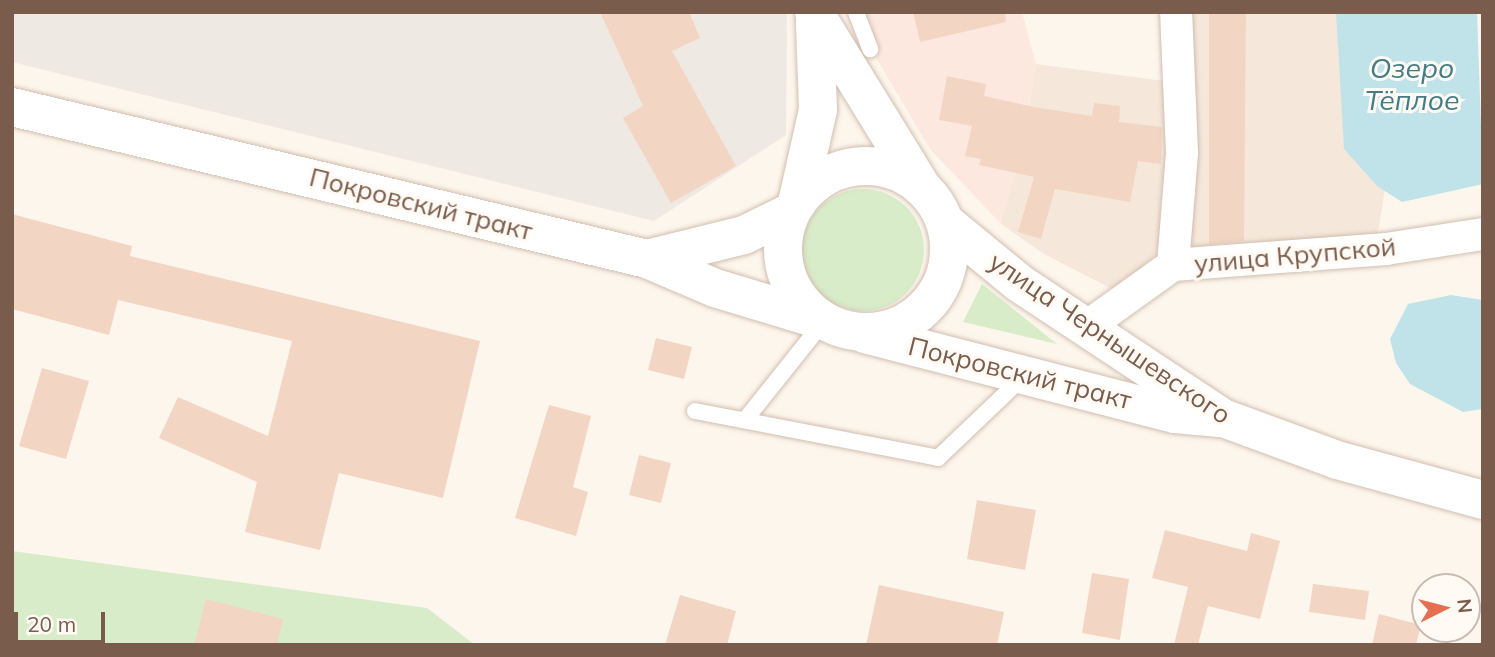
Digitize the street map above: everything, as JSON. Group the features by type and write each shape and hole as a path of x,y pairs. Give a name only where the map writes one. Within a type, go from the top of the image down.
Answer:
{"main road":[{"path":"814,12 946,223 948,265 930,303 895,327 841,326 788,279 783,241 818,110 814,12"},
{"name":"Покровский тракт","path":"12,107 647,259 715,288 841,326 1028,373 1175,414 1223,418"},
{"path":"647,259 744,236 793,208 826,176 865,166 904,175 922,188"},
{"name":"улица Чернышевского","path":"946,223 1085,328 1223,418 1337,460 1483,499"}],"street":[{"path":"1173,265 1182,153 1176,12"},
{"name":"улица Крупской","path":"1085,328 1173,265 1386,249 1483,234"}],"lane":[{"path":"856,12 870,49"},
{"path":"745,420 841,326"},
{"path":"695,411 938,458 1028,373"}],"shaded area":[{"path":"12,12 787,12 786,135 654,221 12,62"},
{"path":"849,12 1022,12 1036,64 1023,147 1000,223 930,149"},
{"path":"1185,12 1383,12 1387,177 1377,238 1188,247"},
{"path":"1036,64 1172,82 1163,248 1116,291 1044,254 1000,223 1023,147"}],"green space":[{"path":"863,189 886,194 906,207 919,227 924,250 919,273 906,293 886,306 863,311 840,306 820,293 807,273 802,250 807,227 820,207 840,194"},
{"path":"982,284 1057,344 963,322"},
{"path":"12,551 427,608 475,645 12,645"}],"water":[{"name":"Озеро Тёплое","path":"1336,12 1477,12 1483,184 1402,202 1377,186 1344,149"},
{"path":"1451,295 1483,300 1483,409 1463,412 1410,384 1396,363 1390,339 1408,304"}],"building":[{"path":"600,12 689,12 700,38 672,51 736,166 671,203 623,118 643,106"},
{"path":"913,12 1005,12 1006,22 920,42"},
{"path":"1246,12 1244,241 1209,244 1209,13"},
{"path":"947,76 986,84 984,96 1034,107 1092,116 1094,103 1120,106 1119,122 1162,127 1161,164 1138,161 1130,202 1055,189 1041,239 1018,232 1034,177 979,165 981,159 965,156 972,126 939,120"},
{"path":"12,214 132,246 130,256 480,341 443,498 339,473 320,550 245,532 257,482 159,438 178,397 268,436 292,341 118,300 109,335 12,309"},
{"path":"656,338 692,347 684,379 648,370"},
{"path":"42,368 89,381 66,459 19,446"},
{"path":"549,405 591,416 573,487 588,492 576,536 515,518"},
{"path":"639,455 671,463 661,503 629,495"},
{"path":"977,500 1036,510 1025,570 967,559"},
{"path":"1165,530 1247,551 1251,533 1280,541 1260,619 1208,606 1198,645 1174,645 1188,587 1152,578"},
{"path":"1092,573 1129,579 1120,640 1082,633"},
{"path":"1313,584 1369,591 1365,620 1309,612"},
{"path":"879,585 1004,612 997,645 866,645"},
{"path":"680,595 736,611 727,645 665,645"},
{"path":"206,599 283,619 277,645 194,645"},
{"path":"1379,614 1411,622 1411,643 1416,645 1372,645"}]}
